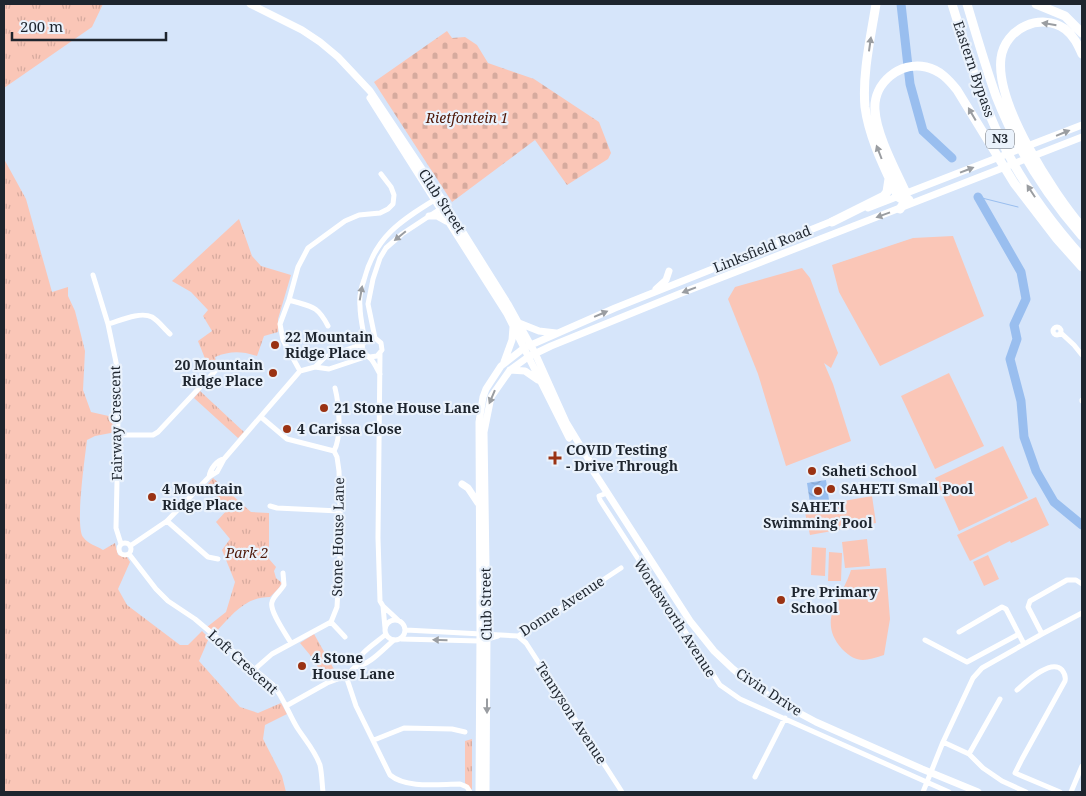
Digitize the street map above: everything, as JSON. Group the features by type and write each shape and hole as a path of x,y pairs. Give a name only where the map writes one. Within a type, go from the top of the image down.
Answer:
{"highway":[{"path":"876,4 865,84 867,120 890,178 905,198"},
{"name":"Eastern Bypass","path":"952,4 974,74 1001,140 1050,220 1082,257"},
{"name":"Eastern Bypass","path":"967,4 994,90 1011,129 1048,195 1082,236"},
{"path":"1036,4 1065,16 1076,25 1082,34"},
{"path":"1082,54 1074,37 1065,29 1052,23 1038,22 1021,28 1010,38 1003,49 1001,64 1009,102 1025,141 1055,194 1082,227"},
{"path":"900,209 905,198 879,130 875,112 876,96 881,86 899,70 914,66 927,67 940,73 957,90 1014,183 1057,239 1082,267"},
{"path":"832,222 884,196 887,192 890,178"}],"main road":[{"name":"Club Street","path":"250,4 302,30 320,42 338,57 370,91 516,325 527,346"},
{"name":"Linksfield Road","path":"482,416 482,397 486,389 501,366 527,346 650,294 832,222 905,198 1082,125"},
{"name":"Linksfield Road","path":"482,416 496,389 510,370 531,355 678,294 1082,137"},
{"path":"905,198 959,181 974,179"},
{"name":"Club Street","path":"443,207 449,222 516,325"},
{"path":"430,216 443,218 449,222"},
{"path":"650,294 666,280 669,271"},
{"path":"501,366 511,346 516,325 556,333"},
{"name":"Civin Drive","path":"527,346 540,382 564,430 590,466 690,621 711,647 733,669 775,700 816,722 978,792"},
{"path":"541,368 544,356 551,346"},
{"name":"Civin Drive","path":"531,355 541,368 566,422 589,460 590,466"},
{"path":"510,370 525,370 540,382"},
{"name":"Club Street","path":"479,792 484,637 478,503 482,416"},
{"name":"Club Street","path":"482,416 484,432 486,792"},
{"path":"462,484 468,488 478,503"}],"street":[{"path":"300,370 280,331 282,316 289,300 298,267 308,248 345,221 359,215 380,213 393,204 394,195 391,187 381,174"},
{"path":"380,374 362,349 364,342 360,303 361,292 371,257 386,236 396,226 436,199"},
{"path":"401,639 406,630 404,624 383,606 380,601 379,581 382,572 382,476 379,465 380,353 382,346 375,338 368,304 373,279 380,258 386,248 402,234 443,207"},
{"name":"Fairway Crescent","path":"93,275 108,324 117,367 116,528 121,544"},
{"path":"289,300 319,311 328,326"},
{"path":"108,324 138,316 148,316 153,318 170,334"},
{"path":"1061,333 1074,344 1082,355"},
{"path":"315,367 325,357 347,350 368,338 375,338"},
{"path":"347,350 351,361"},
{"path":"130,546 167,522 209,477 210,472 219,460 224,458 261,417 300,370 315,367 329,370 351,361 374,357 380,353"},
{"path":"118,435 153,435 158,432 218,368"},
{"path":"261,417 293,442 334,451 338,441 338,403 335,388"},
{"name":"Stone House Lane","path":"331,622 336,607 341,537 340,471 334,451"},
{"name":"Wordsworth Avenue","path":"607,493 599,496 600,500 716,680 724,689 740,699 949,792"},
{"path":"270,506 340,511"},
{"path":"167,522 208,557 218,559"},
{"path":"127,543 130,546 131,550 126,556 120,553 118,549 121,544 127,543"},
{"name":"Loft Crescent","path":"129,554 161,595 195,619 255,669 281,694 298,729 317,758 323,792"},
{"name":"Donne Avenue","path":"484,637 518,636 621,568"},
{"path":"283,573 284,585 273,600 272,605 274,614 291,643"},
{"path":"1042,634 1028,607 1030,601 1067,580 1076,580 1082,584"},
{"path":"383,606 386,634 394,640"},
{"path":"958,632 1002,607 1006,609 1024,644"},
{"path":"923,792 943,742 973,678 982,668 1082,613"},
{"path":"385,628 389,622 398,620"},
{"path":"255,669 267,658 291,643 331,622 345,637"},
{"path":"406,630 484,637"},
{"path":"356,667 357,660 361,654 386,634"},
{"path":"925,640 968,662 1019,634"},
{"name":"Tennyson Avenue","path":"518,636 526,643 622,792"},
{"path":"286,706 327,683 346,676 356,667 363,665 380,653 394,640 484,637"},
{"path":"373,645 380,653"},
{"path":"1009,785 1065,681 1065,675 1059,668 1053,666 1038,673 1017,690"},
{"path":"346,676 356,706 390,776 408,784 460,784 467,787 470,792"},
{"path":"969,754 1000,699"},
{"path":"755,777 785,718"},
{"path":"374,740 404,728 452,728 465,732"},
{"path":"943,742 969,754 983,768 1009,785 1026,792"},
{"path":"1071,792 1082,766"},
{"path":"1016,773 1060,792"}],"green space":[{"path":"4,4 103,4 92,27 4,88"},
{"name":"Rietfontein 1","path":"447,31 452,38 465,37 477,45 488,63 534,79 599,122 611,153 608,159 567,185 535,140 452,202 374,82"},
{"path":"4,159 26,199 52,292 68,287 68,296 75,311 85,351 83,390 91,412 113,417 116,432 95,436 87,440 80,506 83,537 103,550 115,543 118,555 127,557 130,562 118,589 127,605 180,645 188,645 202,631 209,638 199,661 240,707 258,713 281,703 287,714 265,725 263,739 282,776 286,792 4,792"},
{"path":"239,219 252,256 261,266 291,275 278,319 278,332 264,336 257,356 246,353 226,354 215,357 216,362 208,366 198,341 212,331 203,316 208,310 191,292 172,281"},
{"path":"953,236 984,316 880,366 839,292 832,265 913,238"},
{"path":"802,268 810,278 838,353 831,368 824,363 833,384 851,441 786,466 758,374 728,299 735,287"},
{"path":"949,373 984,446 935,469 901,396"},
{"path":"200,391 244,432 238,438 194,398"},
{"path":"1003,446 1028,498 959,531 935,478"},
{"name":"Park 2","path":"213,478 251,512 269,513 269,559 276,567 274,571 276,578 282,583 270,597 253,600 240,608 216,632 207,627 226,612 235,582 222,550 230,539 216,522 228,509 207,485"},
{"path":"872,496 876,523 810,535 804,508"},
{"path":"1036,497 1049,525 1011,543 1010,541 970,561 957,535"},
{"path":"867,539 870,566 845,568 842,542"},
{"path":"812,547 826,548 825,576 811,575"},
{"path":"829,552 842,553 841,581 828,581"},
{"path":"988,555 999,579 984,586 973,562"},
{"path":"886,568 890,619 884,655 866,660 857,659 847,654 835,638 831,628 833,610 851,570"},
{"path":"314,634 335,671 324,676 300,643"},
{"path":"472,739 472,790 465,783 465,741"}],"water":[{"name":"SAHETI Swimming Pool","path":"826,480 829,500 810,503 807,483"}],"waterway":[{"path":"901,4 910,84 923,131 952,158"},
{"path":"978,197 1018,207"},
{"path":"978,197 1021,272 1026,299 1014,325 1017,339 1010,359 1021,401 1024,437 1036,471 1054,502 1082,525"}],"place":[{"name":"22 Mountain Ridge Place","path":"275,345"},
{"name":"20 Mountain Ridge Place","path":"273,373"},
{"name":"21 Stone House Lane","path":"324,408"},
{"name":"4 Carissa Close","path":"287,429"},
{"name":"COVID Testing - Drive Through","path":"555,458"},
{"name":"Saheti School","path":"812,471"},
{"name":"SAHETI Small Pool","path":"831,489"},
{"name":"SAHETI Swimming Pool","path":"818,491"},
{"name":"4 Mountain Ridge Place","path":"152,497"},
{"name":"Pre Primary School","path":"781,600"},
{"name":"4 Stone House Lane","path":"302,666"}]}
